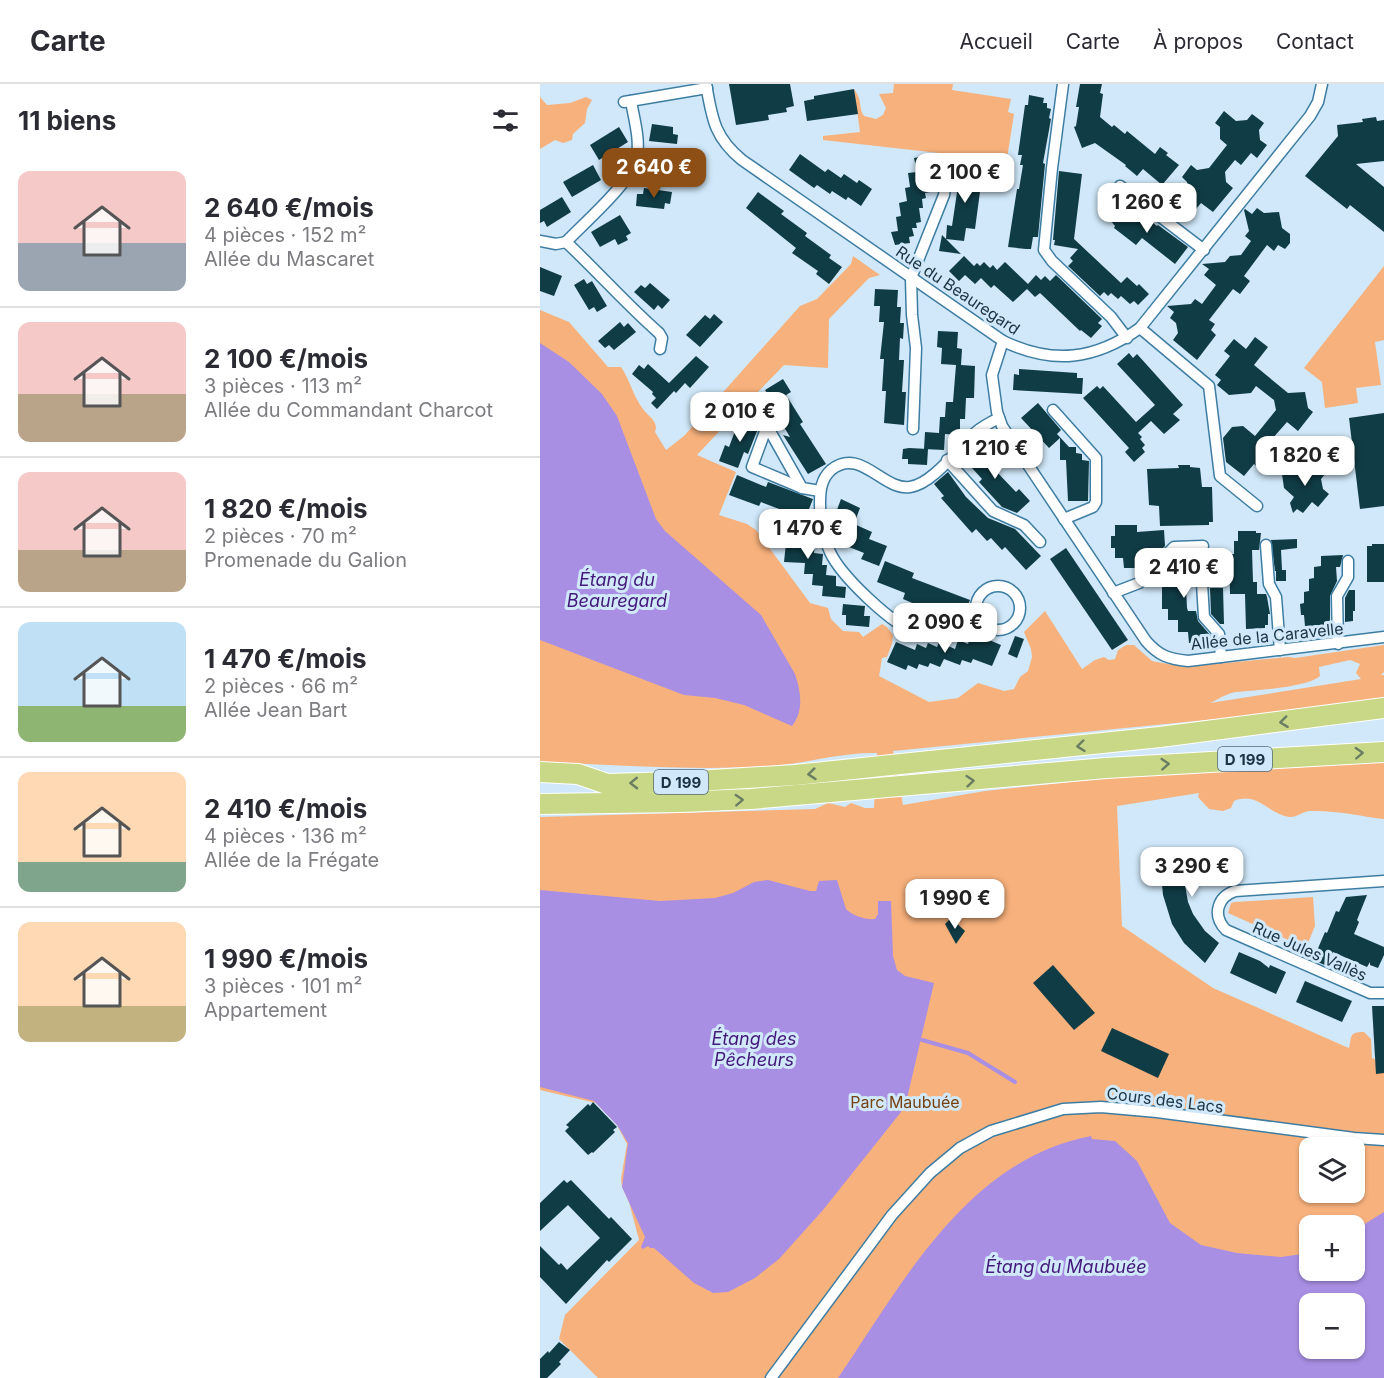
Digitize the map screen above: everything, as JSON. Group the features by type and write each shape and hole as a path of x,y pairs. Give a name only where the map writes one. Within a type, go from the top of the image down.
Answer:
{"highway":[{"name":"D 199","path":"540,783 607,784 775,777 1160,737 1384,708"},
{"name":"D 199","path":"540,804 681,802 872,790 1106,768 1384,752"},
{"path":"540,772 578,774 607,784"}],"street":[{"path":"1063,84 1044,250 1052,261 1111,317 1127,338"},
{"name":"Rue du Beauregard","path":"707,86 717,131 733,153 1003,341 1031,353 1066,357 1096,351 1127,338 1140,328 1310,116 1318,102 1322,84"},
{"path":"540,241 556,244 566,242 628,178 636,159 638,141 627,102 707,86"},
{"path":"913,429 916,348 911,278 944,195 950,161"},
{"path":"1120,186 1204,250"},
{"path":"566,242 659,333 662,338 660,349"},
{"path":"1140,328 1209,386 1220,476 1257,506"},
{"name":"Allée de la Caravelle","path":"1003,341 992,375 999,417 1008,436 1156,653 1188,661 1384,638"},
{"path":"757,408 802,488"},
{"path":"1053,410 1096,458 1096,502 1093,507 1064,519"},
{"path":"985,626 980,620 976,606 981,592 994,585 1009,587 1015,592 1021,604 1019,617 1010,627 997,630 985,626 919,634 896,623 840,569 829,551 820,517 820,491 825,476 833,468 847,464 863,465 896,485 911,487 926,480 977,430 999,417"},
{"path":"766,426 752,467 802,488 820,491"},
{"path":"947,460 993,511 1024,525 1040,542"},
{"path":"1266,545 1269,584 1276,597 1280,650"},
{"path":"1113,593 1139,583 1174,547 1203,546"},
{"path":"1338,644 1337,596 1348,577 1348,561"},
{"path":"1202,583 1204,617 1220,634 1221,657"},
{"name":"Rue Jules Vallès","path":"1384,881 1252,890 1226,894 1220,900 1217,916 1220,925 1226,930 1370,993 1384,993"},
{"name":"Cours des Lacs","path":"771,1378 900,1207 930,1173 960,1148 991,1131 1063,1109 1101,1107 1384,1140"}],"green space":[{"path":"894,84 953,84 952,90 1011,99 1008,112 1014,114 1006,165 939,153 823,140 823,136 860,132 854,89 859,97 864,116 876,119 883,115 886,108 879,94 893,93"},
{"path":"540,97 547,105 570,103 586,97 592,100 587,109 585,123 573,134 572,140 563,143 555,140 540,149"},
{"name":"Parc Maubuée","path":"853,256 880,275 869,278 829,319 828,368 784,365 754,396 760,406 750,412 745,404 697,455 736,472 719,515 747,524 756,530 810,603 828,608 831,619 843,631 859,632 863,637 882,624 887,627 893,635 892,644 887,657 882,658 879,676 929,702 958,698 978,683 1004,691 1014,689 1020,677 1028,671 1032,657 1024,632 1045,611 1082,669 1104,657 1109,660 1115,659 1118,650 1126,645 1134,645 1152,661 1184,667 1295,658 1384,645 1384,672 1381,675 1384,675 1384,699 1278,713 893,751 903,805 985,791 1109,778 1384,759 1384,819 1320,811 1307,811 1289,817 1250,799 1234,801 1231,808 1223,811 1209,809 1198,797 1199,793 1117,806 1122,926 1213,988 1344,1046 1349,1048 1353,1034 1364,1032 1371,1039 1372,1058 1384,1063 1384,1378 598,1378 559,1339 565,1315 639,1240 629,1202 622,1187 621,1179 627,1144 617,1125 596,1103 540,1090 540,817 815,809 828,803 845,807 851,803 865,808 874,808 877,753 851,754 786,765 715,768 540,762 540,310 569,322 608,367 621,367 643,409 655,422 655,432 666,450 684,436 800,306 817,299 851,264","holes":["1350,660 1360,664 1356,673 1361,679 1210,703 1233,693 1304,683 1320,676 1319,667"]},
{"path":"1384,266 1384,340 1375,342 1381,385 1356,388 1358,403 1325,408 1322,382 1304,368"},
{"path":"1313,897 1315,926 1306,948 1228,913 1231,903 1235,902"}],"water":[{"name":"Étang du Beauregard","path":"540,343 569,362 602,394 617,416 656,519 665,531 761,615 797,681 800,708 792,726 744,705 715,698 684,695 540,640"},
{"name":"Étang des Pêcheurs","path":"768,880 816,891 819,881 837,880 846,909 856,916 868,919 875,919 878,914 878,901 891,901 893,956 897,970 905,976 934,983 905,1107 823,1210 779,1259 755,1278 728,1292 713,1293 694,1283 654,1248 648,1246 643,1249 641,1247 645,1237 622,1187 628,1143 617,1125 594,1101 540,1087 540,890 660,901 715,898 733,893 754,882"},
{"name":"Étang du Maubuée","path":"1091,1136 1092,1139 1115,1141 1137,1161 1170,1223 1201,1245 1237,1253 1281,1257 1299,1254 1299,1281 1365,1281 1365,1224 1384,1212 1384,1378 838,1378 914,1265 974,1198 1008,1170 1047,1149"}],"building":[{"path":"729,84 790,84 794,106 786,108 787,112 768,115 769,120 736,125"},
{"path":"1080,84 1102,84 1100,117 1125,134 1127,131 1155,154 1160,147 1179,165 1162,185 1143,169 1137,176 1126,165 1095,143 1082,148 1074,127 1079,107 1076,107"},
{"path":"854,89 858,114 807,121 804,101 814,99 814,96"},
{"path":"1029,95 1044,98 1043,103 1047,103 1047,108 1051,109 1049,118 1051,119 1043,163 1045,164 1038,237 1033,237 1031,249 1026,249 1008,247 1023,165 1020,165 1022,155 1018,155 1025,105 1028,105"},
{"path":"1224,111 1236,121 1247,120 1252,114 1264,123 1259,130 1260,140 1267,145 1257,158 1251,153 1241,165 1235,160 1225,172 1226,182 1233,188 1213,212 1201,203 1191,215 1179,206 1189,192 1187,182 1182,177 1191,165 1197,170 1209,168 1227,145 1220,139 1220,127 1215,123"},
{"path":"1376,117 1377,121 1384,120 1384,161 1356,164 1384,187 1384,232 1350,205 1347,209 1305,176 1338,136 1337,125 1363,122 1362,119"},
{"path":"652,124 673,127 673,134 678,135 677,144 649,141"},
{"path":"619,127 628,142 599,160 590,145"},
{"path":"678,152 688,153 687,159 697,160 706,171 693,169 691,186 674,184"},
{"path":"800,154 825,172 828,169 841,178 844,174 872,189 861,206 848,197 846,200 832,191 830,194 817,185 814,188 789,170"},
{"path":"937,154 938,163 933,164 932,178 928,179 930,192 925,193 926,198 922,199 923,208 919,208 921,222 916,223 917,228 912,228 914,236 909,237 910,243 895,245 891,232 898,231 896,217 901,216 899,203 907,201 905,188 910,187 908,173 917,172 914,158"},
{"path":"962,159 984,162 975,229 966,228 964,241 946,239 947,225 952,226"},
{"path":"593,165 601,180 572,197 563,182"},
{"path":"1059,171 1082,174 1074,239 1121,283 1127,277 1149,294 1138,305 1134,301 1130,304 1121,296 1118,299 1111,293 1108,296 1104,292 1100,296 1068,266 1073,261 1070,258 1078,249 1054,245"},
{"path":"644,188 672,192 670,204 665,203 664,209 636,206 637,194 643,194"},
{"path":"758,192 784,211 781,214 807,233 805,236 831,255 829,258 842,267 829,284 816,274 818,271 792,253 796,248 746,208"},
{"path":"562,197 571,212 547,227 544,221 540,223 540,210"},
{"path":"1122,205 1150,227 1153,223 1158,225 1188,247 1175,264 1142,238 1136,245 1114,228 1115,226 1107,216 1115,206 1119,209"},
{"path":"1257,208 1264,213 1279,212 1282,228 1290,234 1290,243 1285,249 1278,245 1274,251 1267,245 1244,276 1250,281 1240,294 1233,289 1209,320 1215,324 1211,330 1216,335 1197,360 1173,340 1178,333 1176,323 1170,318 1174,312 1167,306 1191,304 1195,299 1202,304 1216,285 1204,275 1209,269 1202,264 1225,262 1230,256 1241,255 1251,241 1245,236 1249,231 1244,210 1252,214"},
{"path":"620,215 631,233 626,236 628,240 618,245 615,239 600,247 591,232"},
{"path":"942,235 961,254 939,251"},
{"path":"964,256 974,266 977,263 980,266 984,262 990,268 993,265 997,270 1005,262 1028,284 1036,275 1041,280 1045,276 1050,281 1056,275 1102,319 1098,323 1102,326 1091,338 1080,331 1040,293 1035,297 1027,289 1013,302 994,285 991,288 981,278 975,284 965,275 959,281 949,271"},
{"path":"540,267 562,276 554,296 540,291"},
{"path":"584,279 587,284 592,281 607,306 597,312 594,307 589,310 574,285"},
{"path":"650,283 670,300 662,309 658,305 654,310 634,292 641,285 645,288"},
{"path":"875,289 898,290 897,307 901,307 900,323 904,323 903,339 900,338 899,360 904,360 902,392 906,392 904,425 884,423 886,391 882,391 884,359 880,359 884,322 879,322 880,306 874,306"},
{"path":"714,314 723,322 700,347 686,335 705,315 710,319"},
{"path":"620,322 624,327 628,323 636,332 614,350 609,345 605,348 598,341"},
{"path":"938,331 958,332 957,348 962,349 961,365 975,366 974,398 966,398 965,419 960,419 960,435 945,434 944,450 924,449 925,432 939,433 940,417 945,417 946,402 953,402 956,365 941,364 942,348 937,347"},
{"path":"1255,337 1268,347 1254,365 1288,393 1305,392 1308,408 1313,412 1298,431 1287,422 1272,439 1278,444 1274,450 1277,475 1269,468 1265,473 1254,464 1244,476 1226,462 1223,438 1232,427 1243,426 1255,436 1276,410 1274,400 1256,386 1251,393 1229,395 1217,385 1221,380 1215,375 1230,356 1224,351 1234,339 1246,349"},
{"path":"1129,353 1133,358 1137,354 1183,405 1173,414 1180,420 1164,434 1151,421 1138,433 1145,445 1142,448 1145,452 1134,462 1125,452 1129,448 1083,398 1097,386 1100,389 1103,386 1136,422 1155,405 1117,364"},
{"path":"696,356 709,367 690,388 685,383 657,409 651,403 656,398 653,392 632,374 639,365 644,369 648,364 669,383"},
{"path":"1019,369 1077,373 1077,378 1083,378 1082,394 1013,390 1014,374 1019,375"},
{"path":"783,379 791,392 786,395 803,422 800,424 826,464 808,474 783,435 790,437 770,404 773,402 765,390"},
{"path":"1038,403 1061,430 1057,434 1069,447 1076,447 1076,453 1082,454 1082,460 1089,461 1088,501 1068,501 1066,460 1060,460 1060,438 1049,448 1021,418"},
{"path":"1384,413 1384,506 1360,509 1349,418"},
{"path":"740,418 759,426 748,454 744,452 738,468 719,461 725,445 729,447"},
{"path":"977,443 998,465 994,469 1016,492 1019,489 1030,501 1017,513 1002,507 979,482 982,479 962,457"},
{"path":"903,449 928,449 927,465 908,464 908,459 902,459"},
{"path":"1313,462 1326,473 1321,479 1323,489 1329,494 1318,507 1312,502 1303,513 1297,509 1293,513 1290,503 1294,497 1284,488 1281,467 1287,471 1292,464 1304,474"},
{"path":"1178,465 1200,468 1202,487 1212,487 1213,522 1209,522 1209,525 1160,526 1159,506 1149,505 1147,469 1179,468"},
{"path":"948,472 966,497 988,518 1015,529 1041,556 1026,570 1005,547 1002,550 991,538 987,541 976,529 972,533 941,498 944,496 934,484"},
{"path":"737,475 766,487 768,482 813,499 805,519 761,502 759,506 729,495"},
{"path":"841,499 860,508 854,524 872,532 869,539 887,546 879,566 861,559 864,553 844,545 848,537 852,537 848,536 850,532 832,523"},
{"path":"1115,525 1137,525 1137,532 1164,530 1165,546 1147,549 1147,564 1142,565 1142,568 1124,568 1123,558 1115,558 1115,548 1111,548 1111,536 1115,536"},
{"path":"1238,531 1261,533 1259,550 1252,550 1253,582 1257,582 1257,594 1266,594 1267,597 1270,614 1268,614 1268,625 1265,625 1265,628 1246,629 1245,594 1230,594 1229,554 1234,554 1234,541 1238,541"},
{"path":"765,532 816,535 814,553 823,554 822,565 827,565 826,575 836,576 836,586 846,587 845,598 822,596 823,586 812,585 813,574 804,574 805,563 784,562 786,543 764,541"},
{"path":"1297,539 1297,548 1281,550 1282,570 1286,570 1286,581 1276,581 1271,540"},
{"path":"1372,544 1384,544 1384,582 1367,582 1367,546 1372,546"},
{"path":"1066,548 1128,640 1112,650 1050,559"},
{"path":"1203,554 1203,564 1196,567 1195,586 1186,587 1187,608 1188,611 1196,611 1198,621 1211,639 1207,639 1207,642 1189,643 1188,632 1178,632 1178,620 1168,620 1168,609 1162,609 1162,579 1174,579 1174,568 1181,567 1180,555"},
{"path":"1343,555 1340,567 1336,567 1337,581 1330,596 1330,622 1324,622 1324,625 1305,626 1300,604 1304,603 1304,592 1309,591 1309,579 1314,578 1314,567 1321,566 1321,556"},
{"path":"885,561 914,573 912,578 970,600 961,621 941,612 940,615 903,599 905,593 877,582"},
{"path":"1210,588 1223,588 1224,624 1220,624 1211,614"},
{"path":"1349,590 1355,590 1355,611 1353,611 1353,621 1345,622 1345,598"},
{"path":"843,604 865,606 864,616 870,616 869,627 846,625 846,615 842,615"},
{"path":"1015,636 1024,639 1017,658 1008,654"},
{"path":"982,637 1001,645 992,666 973,659 971,663 962,660 960,665 944,659 940,667 930,663 928,667 919,664 917,669 908,665 906,670 887,662 896,642 915,650 917,644 926,648 928,643 937,647 939,642 955,649 958,640 968,644 970,638 980,642"},
{"path":"1232,857 1234,882 1185,885 1193,914 1205,931 1219,943 1205,963 1184,943 1172,924 1163,895 1160,863"},
{"path":"1367,895 1354,934 1384,947 1384,955 1378,968 1370,965 1370,962 1367,967 1333,952 1327,966 1313,960 1336,911 1339,912 1346,897"},
{"path":"951,918 965,931 956,944 945,924"},
{"path":"1239,952 1260,961 1269,968 1270,965 1286,972 1276,994 1230,973"},
{"path":"1053,965 1095,1013 1074,1030 1033,983"},
{"path":"1305,981 1352,1001 1342,1022 1296,1002"},
{"path":"1372,1006 1384,1006 1384,1073 1376,1074"},
{"path":"1112,1028 1169,1054 1158,1078 1101,1051"},
{"path":"593,1102 617,1127 613,1130 615,1132 588,1155 565,1131 569,1127 566,1125"},
{"path":"564,1180 567,1183 571,1180 632,1239 609,1262 607,1260 566,1304 540,1277 540,1246 567,1270 600,1238 568,1205 540,1231 540,1203"},
{"path":"559,1342 570,1350 559,1362 561,1364 547,1378 540,1378 540,1359"}],"waterway":[{"path":"922,1040 968,1053 1015,1082"}]}
